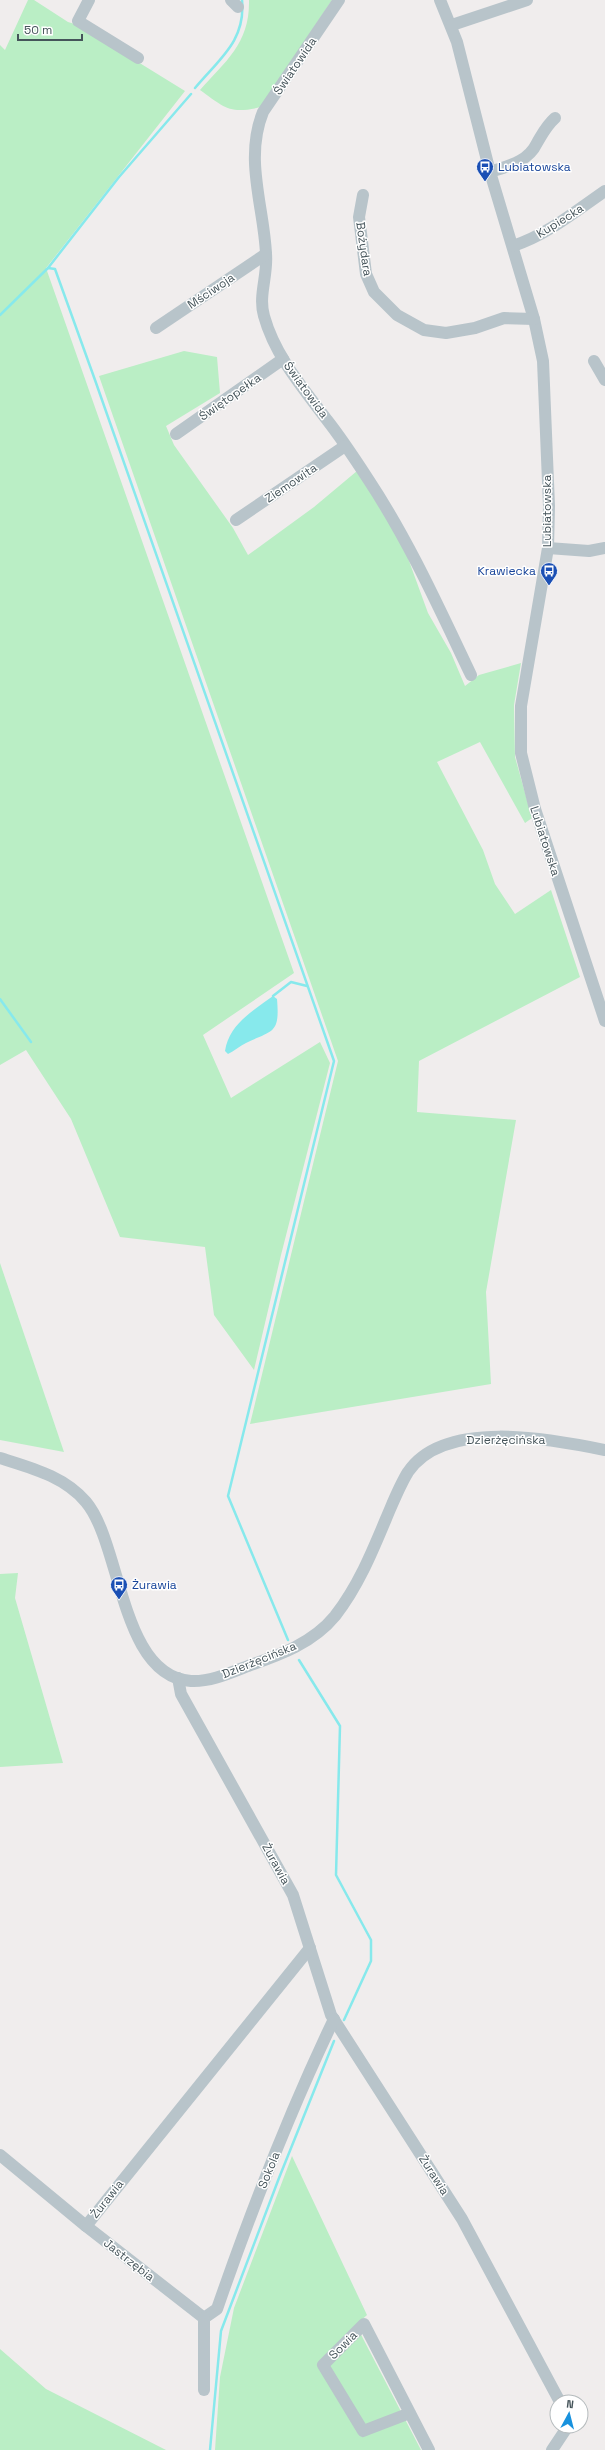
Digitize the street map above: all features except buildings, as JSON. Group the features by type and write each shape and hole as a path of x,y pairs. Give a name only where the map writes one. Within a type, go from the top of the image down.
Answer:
{"street":[{"path":"89,0 78,21 138,58"},
{"name":"Światowida","path":"339,0 262,112 258,124 256,192 266,254 262,295 264,317 283,359 296,380 345,446 407,542 471,675"},
{"name":"Lubiatowska","path":"440,0 452,25 490,172 534,319 544,381 548,548 521,706 521,753 535,809 605,1021"},
{"path":"452,25 527,0"},
{"path":"490,172 518,163 537,145 545,126 554,118"},
{"name":"Kupiecka","path":"513,246 526,242 564,220 605,191"},
{"name":"Bożydara","path":"364,195 359,217 366,274 378,297 397,315 424,330 435,333 474,328 504,318 534,319"},
{"name":"Mściwoja","path":"156,328 266,254"},
{"name":"Świętopełka","path":"176,434 283,359"},
{"path":"594,361 605,380"},
{"name":"Ziemowita","path":"236,520 345,446"},
{"path":"548,548 590,551 605,548"},
{"name":"Dzierżęcińska","path":"0,1458 39,1470 57,1479 86,1502 100,1528 129,1616 147,1654 157,1665 178,1678 190,1681 217,1677 293,1649 314,1636 334,1617 358,1582 408,1473 421,1457 429,1452 446,1444 479,1438 543,1440 605,1450"},
{"name":"Żurawia","path":"178,1678 181,1694 293,1895 334,2019 462,2219 556,2394"},
{"name":"Żurawia","path":"86,2226 310,1948"},
{"name":"Sokola","path":"204,2318 217,2309 298,2100 334,2019"},
{"name":"Jastrzębia","path":"0,2155 86,2226 204,2318"},
{"path":"204,2318 204,2390"},
{"name":"Sowia","path":"410,2413 363,2431 323,2365 364,2324 403,2399 429,2450"},
{"path":"552,2450 563,2434"}],"green space":[{"path":"28,0 34,0 68,22 78,25 185,91 46,268 294,973 203,1035 231,1098 320,1042 330,1063 281,1255 254,1370 214,1315 205,1247 120,1237 71,1119 26,1050 0,1065 0,45 5,50"},
{"path":"249,0 332,0 261,107 234,110 221,105 200,90 227,60 241,40 248,15"},
{"path":"184,351 217,357 220,393 166,426 174,445 233,528 248,555 314,507 357,471 401,539 428,613 451,653 465,686 479,675 521,663 514,705 515,757 532,818 525,823 480,742 437,762 483,850 495,884 515,914 551,890 580,977 419,1061 417,1112 516,1120 486,1292 491,1384 250,1424 338,1061 99,376"},
{"path":"0,1263 64,1452 0,1440"},
{"path":"18,1573 15,1598 63,1763 0,1767 0,1574"},
{"path":"292,2156 367,2315 356,2325 421,2450 215,2450 220,2377 234,2308"},
{"path":"0,2349 46,2389 166,2450 0,2450"}],"water":[{"path":"273,996 277,999 278,1010 276,1025 273,1029 228,1054 225,1051 231,1033 243,1019"}],"waterway":[{"path":"195,88 221,58 235,38 240,27 242,0"},
{"path":"0,315 48,268 119,177 191,94"},
{"path":"48,268 55,269 334,1061 228,1496 288,1640"},
{"path":"273,996 291,982 307,986"},
{"path":"0,999 31,1042"},
{"path":"299,1660 340,1726 336,1875 371,1940 371,1961 344,2020"},
{"path":"210,2450 221,2331 279,2178 334,2041"}],"place":[{"name":"Lubiatowska","path":"485,182"},
{"name":"Krawiecka","path":"549,586"},
{"name":"Żurawia","path":"119,1600"}]}
